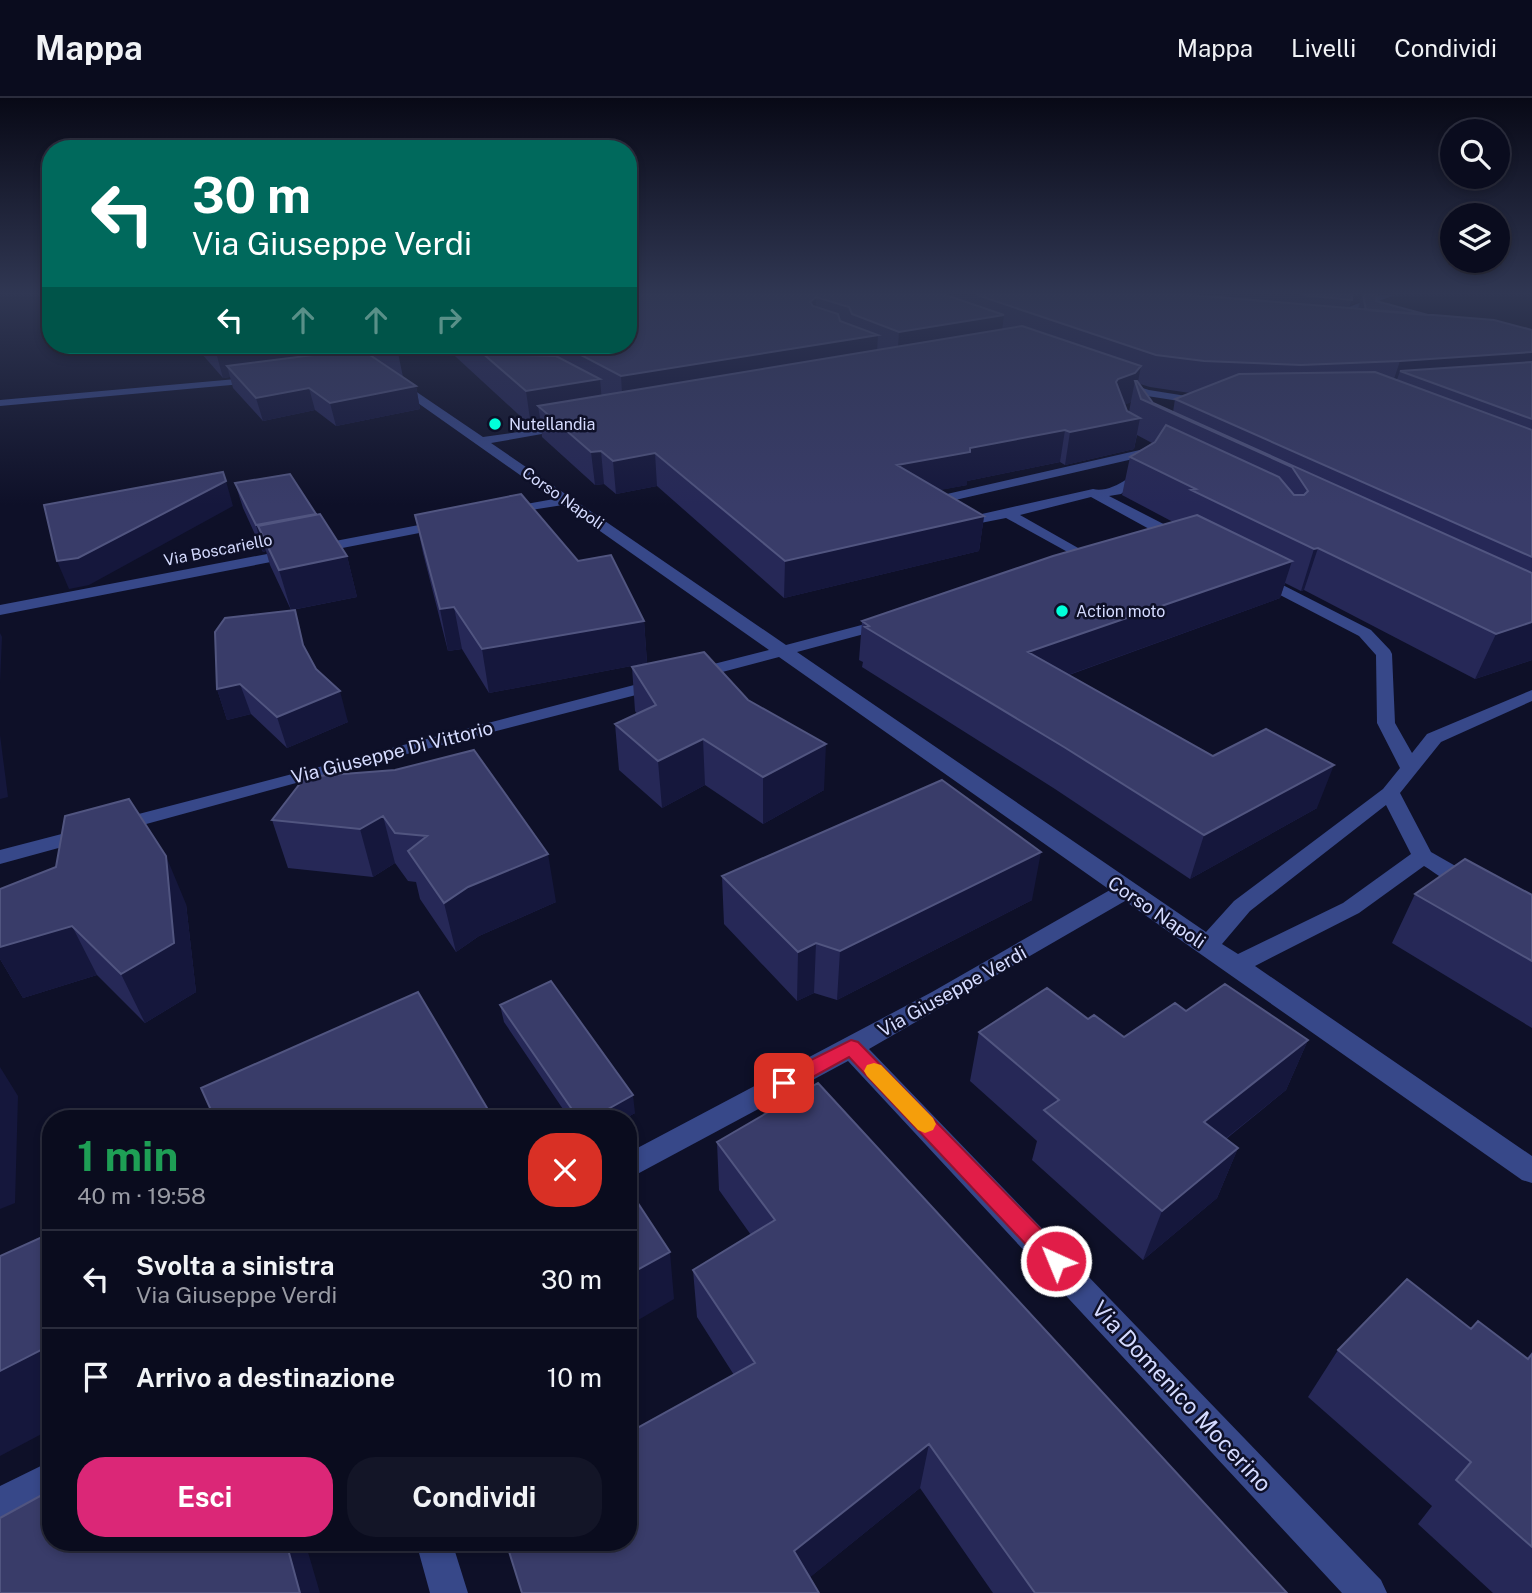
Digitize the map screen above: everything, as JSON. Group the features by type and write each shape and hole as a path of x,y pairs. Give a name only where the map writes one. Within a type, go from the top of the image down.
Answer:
{"street":[{"name":"Corso Napoli","path":"383,374 1532,1171"},
{"path":"0,403 272,379"},
{"path":"1108,379 1147,393 1187,401 1221,403"},
{"path":"1135,408 1147,393"},
{"path":"482,441 583,423"},
{"path":"1136,442 1160,454"},
{"path":"1154,544 1184,540 1093,493 957,525 924,503 1160,454"},
{"path":"1097,495 1116,491 1149,467 1160,454"},
{"path":"1026,481 1062,501"},
{"path":"495,514 567,500"},
{"path":"1008,514 1093,562"},
{"name":"Via Boscariello","path":"0,610 456,522"},
{"path":"1066,570 1117,555"},
{"path":"1248,573 1365,634 1384,654 1386,723 1410,768"},
{"path":"785,651 904,619"},
{"name":"Via Giuseppe Di Vittorio","path":"0,857 322,770 785,651"},
{"path":"1207,946 1242,906 1390,793 1434,738 1532,695"},
{"path":"1390,793 1423,856 1496,899"},
{"path":"1235,966 1351,908 1423,856"},
{"name":"Via Giuseppe Verdi","path":"637,1162 851,1047 1061,930 1125,891"},
{"name":"Via Domenico Mocerino","path":"851,1047 1368,1593"},
{"path":"0,1505 42,1484"},
{"path":"437,1551 449,1593"}],"building":[{"path":"384,365 416,386 330,403 309,388 256,398 227,366"},
{"path":"496,365 573,365 600,379 526,391"},
{"path":"600,365 691,365 621,376"},
{"path":"787,365 1141,366 1135,373 1116,382 1127,411 1140,418 970,448 970,452 897,465 984,516 785,561 655,453 613,461 601,451 591,452 538,406"},
{"path":"1532,365 1532,419 1400,371"},
{"path":"1375,372 1532,430 1532,557 1175,399 1239,374"},
{"path":"1135,381 1153,403 1532,573 1532,622 1496,634 1191,490 1196,489 1130,457 1155,442 1166,425 1279,477 1294,495 1304,495 1308,491 1292,467 1141,399"},
{"path":"223,472 226,481 78,558 57,561 44,505"},
{"path":"290,474 316,514 256,525 235,483"},
{"path":"521,494 578,561 611,555 644,621 482,649 454,607 440,609 415,515"},
{"path":"320,514 347,556 279,570 258,526"},
{"path":"1197,515 1292,561 1028,652 1213,756 1266,729 1334,765 1204,835 865,627 869,626 862,621 1053,556"},
{"path":"295,610 303,645 316,669 340,691 277,717 240,684 217,689 215,632 225,618"},
{"path":"704,652 748,700 826,744 763,777 703,739 658,761 615,724 656,705 632,667"},
{"path":"474,750 548,854 468,887 444,903 408,851 427,836 395,833 383,816 360,829 272,820 305,777 395,770"},
{"path":"942,780 1041,852 840,951 816,943 798,952 722,876"},
{"path":"129,799 166,856 174,943 121,974 72,926 0,947 0,889 56,867 65,816"},
{"path":"1465,859 1532,895 1532,961 1415,894"},
{"path":"551,981 633,1095 606,1110 572,1110 500,1005"},
{"path":"1225,984 1308,1040 1204,1122 1238,1148 1162,1211 1044,1110 1059,1100 979,1032 1047,988 1088,1019 1094,1015 1124,1037 1175,1003 1186,1011"},
{"path":"418,992 488,1110 211,1110 201,1088"},
{"path":"818,1083 1287,1593 1035,1593 929,1444 794,1551 819,1593 522,1593 509,1551 637,1551 637,1428 755,1363 693,1270 775,1220 717,1142"},
{"path":"637,1202 670,1252 637,1270"},
{"path":"42,1237 42,1350 0,1371 0,1256"},
{"path":"1407,1279 1471,1329 1478,1321 1528,1359 1532,1354 1532,1547 1456,1480 1471,1462 1338,1350"},
{"path":"42,1495 42,1551 288,1551 300,1593 0,1593 0,1518"}],"slow traffic":[{"path":"874,1071 925,1124"}],"place":[{"name":"Nutellandia","path":"495,424"},
{"name":"Action moto","path":"1062,611"}],"route":[{"path":"784,1083 851,1047 1056,1261"}]}
